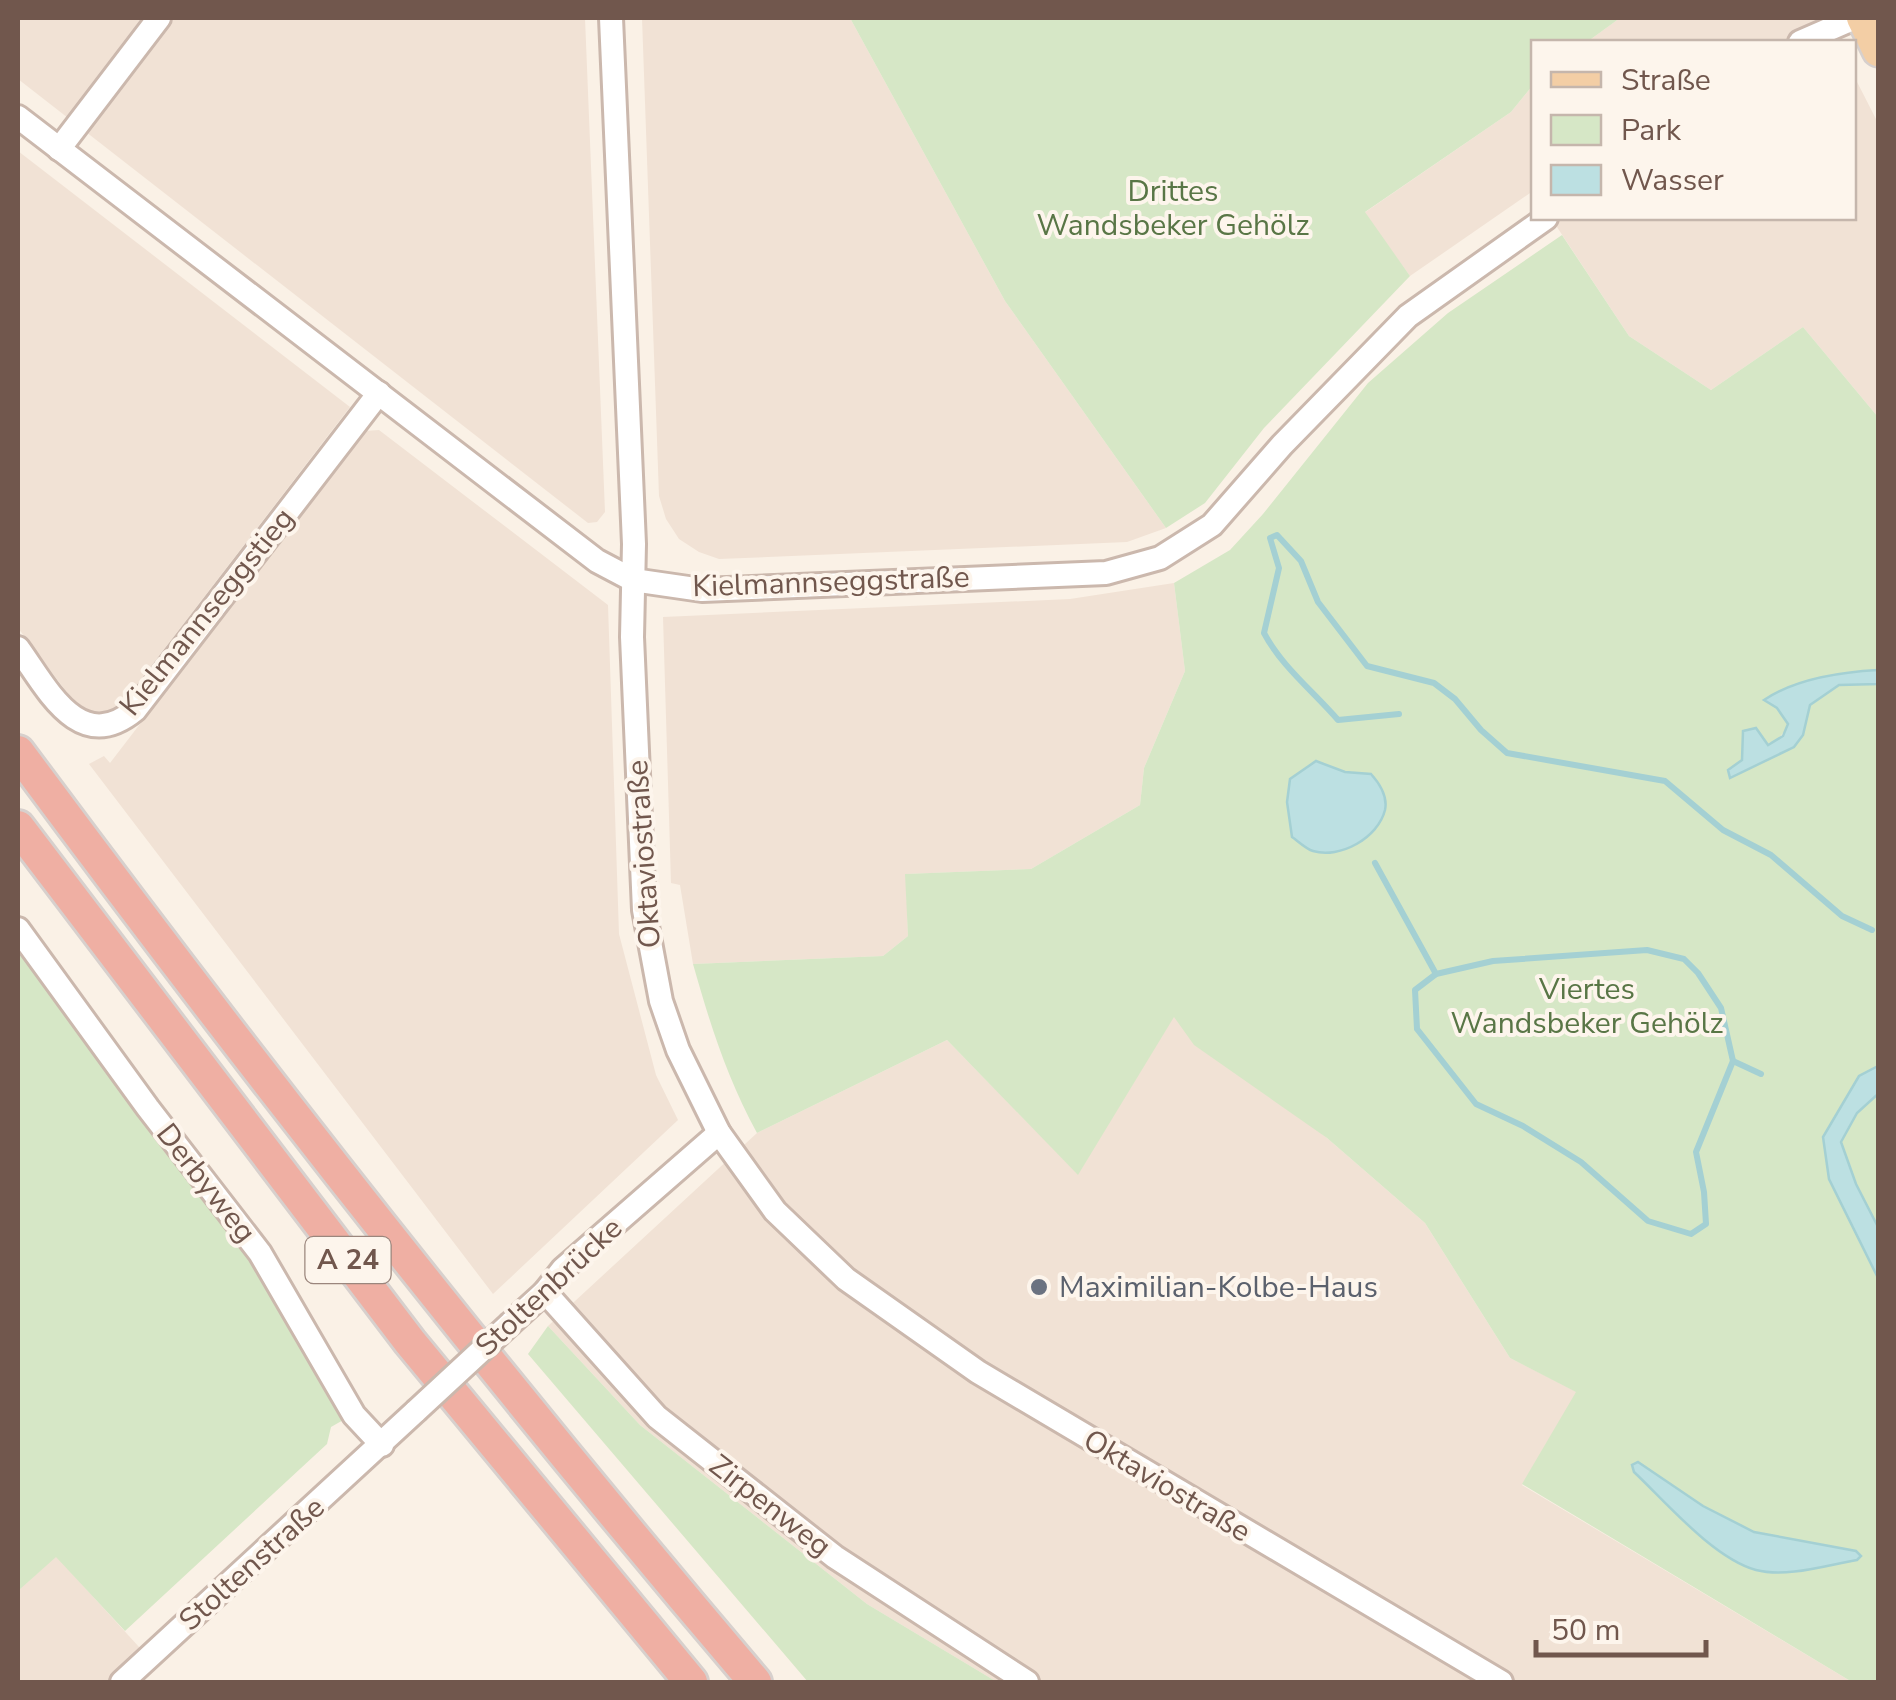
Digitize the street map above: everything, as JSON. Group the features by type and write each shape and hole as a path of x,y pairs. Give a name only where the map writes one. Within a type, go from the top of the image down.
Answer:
{"highway":[{"name":"A 24","path":"18,752 346,1186 610,1511 755,1682"},
{"name":"A 24","path":"18,827 399,1327 691,1682"}],"main road":[{"path":"1858,18 1878,51"}],"street":[{"path":"59,150 159,18"},
{"name":"Oktaviostraße","path":"610,18 641,864 652,962 678,1050 719,1133 776,1211 846,1280 978,1372 1501,1682"},
{"path":"1805,40 1858,18"},
{"name":"Kielmannseggstraße","path":"18,117 596,561 633,580 702,590 1106,573 1160,558 1212,525 1282,445 1408,316 1543,220"},
{"name":"Kielmannseggstieg","path":"18,648 74,719 88,726 120,723 135,710 379,393"},
{"name":"Derbyweg","path":"18,929 260,1254 354,1415 382,1445"},
{"name":"Stoltenbrücke","path":"382,1445 545,1292 562,1269 719,1133"},
{"name":"Zirpenweg","path":"545,1292 657,1417 835,1557 1026,1682"},
{"name":"Stoltenstraße","path":"122,1682 382,1445"}],"shaded area":[{"path":"18,18 585,18 605,512 597,522 588,523 18,79"},
{"path":"642,18 850,18 1005,301 1166,528 1127,542 719,559 679,539 666,519 659,496"},
{"path":"1620,18 1822,18 1835,40 1590,40"},
{"path":"1856,80 1878,123 1878,417 1803,327 1711,390 1629,336 1552,220 1856,220"},
{"path":"1531,87 1531,192 1410,276 1364,213 1511,112"},
{"path":"18,151 350,407 121,705 105,714 89,713 78,707 18,628"},
{"path":"379,430 608,605 619,934 656,1075 678,1120 493,1294 89,764 104,756 110,763 365,431"},
{"path":"1174,583 1185,671 1144,768 1140,805 1031,869 906,874 908,936 883,956 693,964 680,885 671,883 663,617 1070,599"},
{"path":"1174,1016 1327,1138 1425,1223 1510,1358 1577,1392 1522,1485 1852,1682 997,1682 867,1604 640,1425 548,1326 757,1133 947,1040 1078,1174"},
{"path":"56,1556 149,1658 122,1682 18,1682 18,1591"}],"green space":[{"name":"Drittes Wandsbeker Gehölz","path":"850,18 1620,18 1590,40 1531,40 1531,87 1511,112 1365,212 1410,276 1264,428 1205,503 1166,528 1005,301"},
{"name":"Viertes Wandsbeker Gehölz","path":"1562,235 1629,336 1711,390 1803,327 1878,417 1878,670 1804,682 1765,700 1777,708 1788,724 1775,740 1742,746 1742,760 1803,735 1810,706 1839,685 1878,684 1878,1066 1859,1076 1823,1137 1829,1179 1878,1278 1878,1682 1852,1682 1522,1484 1576,1392 1510,1358 1425,1223 1327,1138 1194,1045 1174,1017 1078,1175 947,1040 757,1133 720,1050 693,964 883,956 908,936 905,874 1031,869 1140,805 1144,768 1185,671 1174,583 1230,550 1368,383 1448,313"},
{"path":"18,944 257,1261 345,1419 331,1427 327,1444 125,1631 56,1557 18,1591"},
{"path":"1875,1094 1878,1227 1856,1184 1841,1142 1857,1113"},
{"path":"548,1326 640,1425 867,1604 997,1682 808,1682 528,1354"}],"water":[{"path":"1878,670 1878,684 1839,685 1810,705 1803,735 1794,747 1730,778 1728,770 1742,760 1743,731 1756,728 1768,745 1783,736 1788,724 1777,708 1764,700 1819,678"},
{"path":"1316,761 1345,772 1371,774 1384,795 1385,810 1375,829 1346,849 1313,851 1292,837 1287,802 1290,779"},
{"path":"1878,1066 1878,1094 1857,1113 1841,1142 1856,1184 1878,1227 1878,1278 1829,1179 1823,1137 1859,1076"},
{"path":"1638,1462 1703,1506 1754,1532 1856,1551 1861,1556 1857,1560 1781,1573 1740,1564 1691,1528 1634,1472 1632,1465"}],"waterway":[{"path":"1399,714 1338,720 1280,657 1264,633 1279,568 1270,538 1277,535 1301,561 1318,602 1367,666 1434,683 1507,753 1665,781 1723,830 1771,855 1842,916 1872,930"},
{"path":"1375,863 1436,974"},
{"path":"1647,950 1684,959 1698,973 1721,1008 1733,1061 1696,1152 1706,1224 1691,1234 1648,1221 1581,1162 1523,1126 1476,1104 1417,1029 1415,990 1436,974 1493,961 1647,950"},
{"path":"1733,1061 1761,1074"}],"place":[{"name":"Maximilian-Kolbe-Haus","path":"1039,1287"}]}
